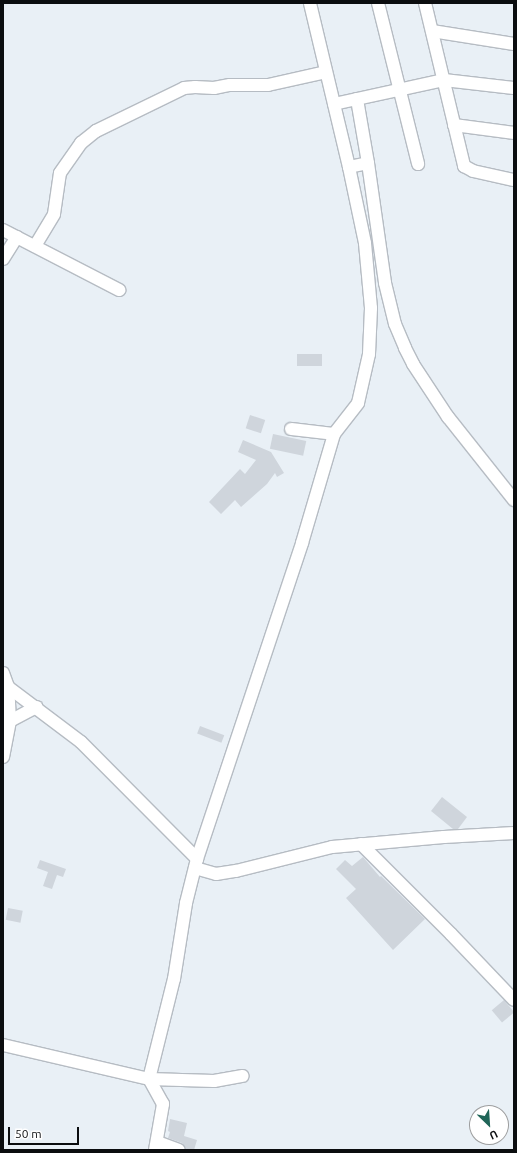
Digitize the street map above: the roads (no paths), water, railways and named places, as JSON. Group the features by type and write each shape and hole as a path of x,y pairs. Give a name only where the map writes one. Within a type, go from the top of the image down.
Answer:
{"street":[{"path":"179,1150 156,1146 163,1104 149,1079 174,978 186,903 196,864 302,543 334,434 358,404 370,341 371,308 366,258 349,167 310,3"},
{"path":"378,3 418,164"},
{"path":"425,3 454,125 463,160 467,169 514,180"},
{"path":"432,31 514,44"},
{"path":"35,246 54,214 60,173 81,143 96,131 184,88 214,88 230,85 268,85 326,72"},
{"path":"334,104 444,80 514,88"},
{"path":"357,99 368,163 385,283 395,324 413,364 448,417 514,500"},
{"path":"454,125 514,133"},
{"path":"349,167 368,163"},
{"path":"3,230 119,290"},
{"path":"3,259 17,237"},
{"path":"291,429 334,434"},
{"path":"3,673 8,687 10,721 3,757"},
{"path":"8,687 81,742 196,864 216,874 236,871 320,849 444,836 514,833"},
{"path":"10,721 36,707"},
{"path":"360,844 451,934 514,1000"},
{"path":"3,1045 149,1079 214,1081 243,1076"}]}
